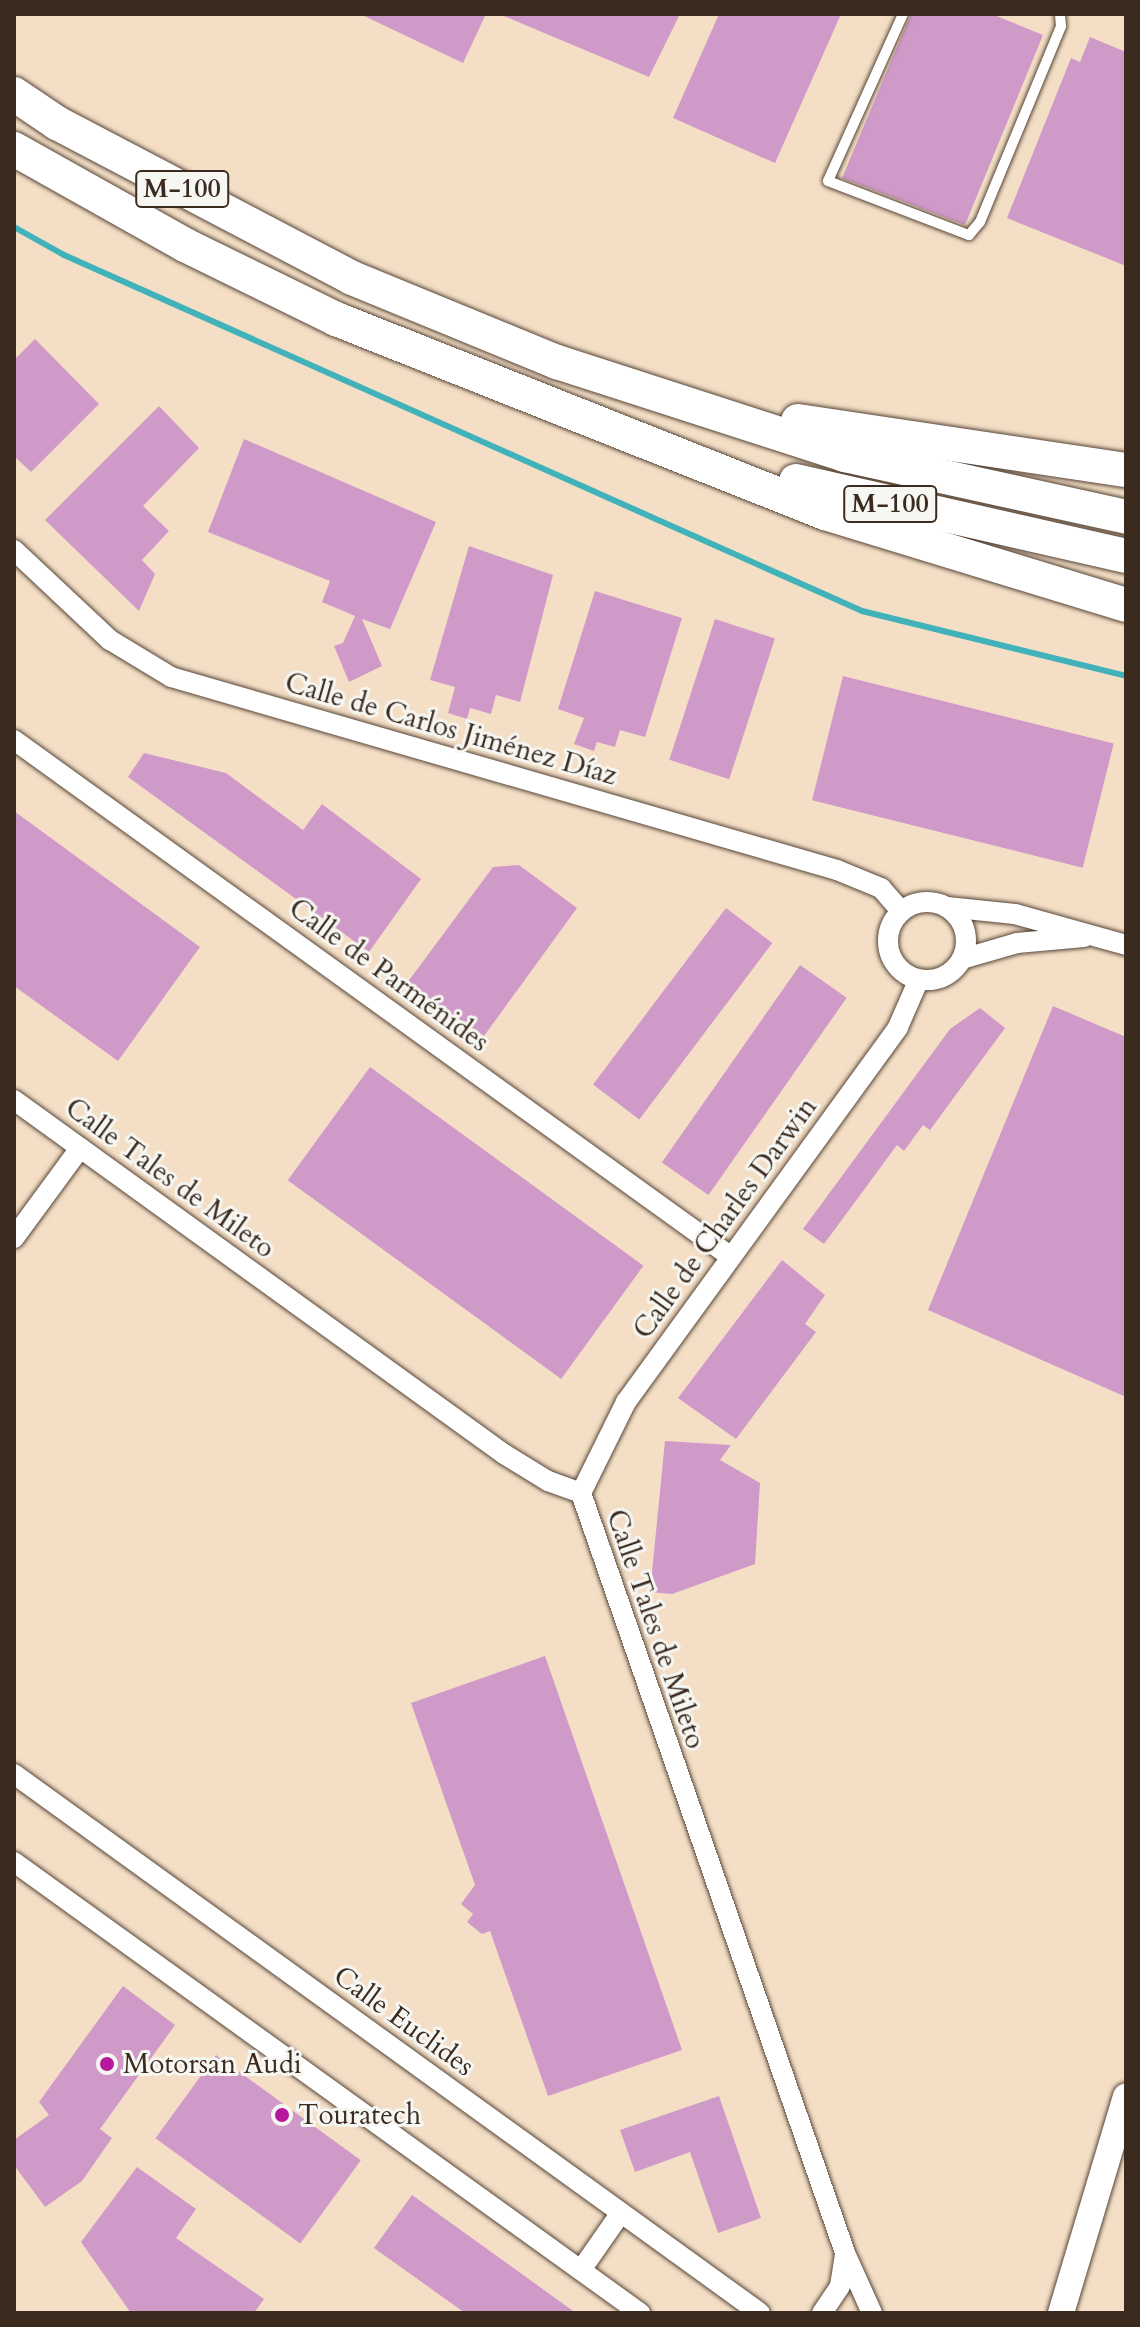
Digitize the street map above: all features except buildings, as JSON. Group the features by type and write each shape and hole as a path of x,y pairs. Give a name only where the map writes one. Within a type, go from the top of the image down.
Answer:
{"highway":[{"name":"M-100","path":"14,94 57,123 352,278 557,362 668,395 845,455 1126,517"},
{"name":"M-100","path":"14,149 187,246 336,319 656,443 831,491 1126,556"},
{"path":"668,395 952,448 1126,470"},
{"path":"656,443 825,513 1126,605"}],"street":[{"name":"Calle de Carlos Jiménez Díaz","path":"14,550 110,640 171,677 837,870 881,888 901,911"},
{"name":"Calle de Parménides","path":"14,740 731,1257"},
{"path":"1097,937 1017,943 962,959 951,972 919,979 893,959 888,942 901,911 932,902 947,907 1015,914 1126,945"},
{"path":"947,907 964,930 962,959"},
{"name":"Calle de Charles Darwin","path":"581,1493 626,1402 898,1027 919,979"},
{"name":"Calle Tales de Mileto","path":"14,1100 504,1454 548,1481 581,1493 845,2253 872,2313"},
{"path":"14,1238 80,1148"},
{"name":"Calle Euclides","path":"14,1774 760,2313"},
{"path":"14,1862 640,2313"},
{"path":"1061,2313 1126,2097"},
{"path":"581,2270 620,2214"},
{"path":"822,2313 840,2286 845,2253"},
{"path":"1074,2277 1074,2313"}],"lane":[{"path":"903,14 828,181 969,235 980,222 1061,26 1060,14"}],"waterway":[{"path":"14,227 64,255 862,611 1126,676"}],"place":[{"name":"Motorsan Audi","path":"107,2064"},
{"name":"Touratech","path":"282,2115"}]}
